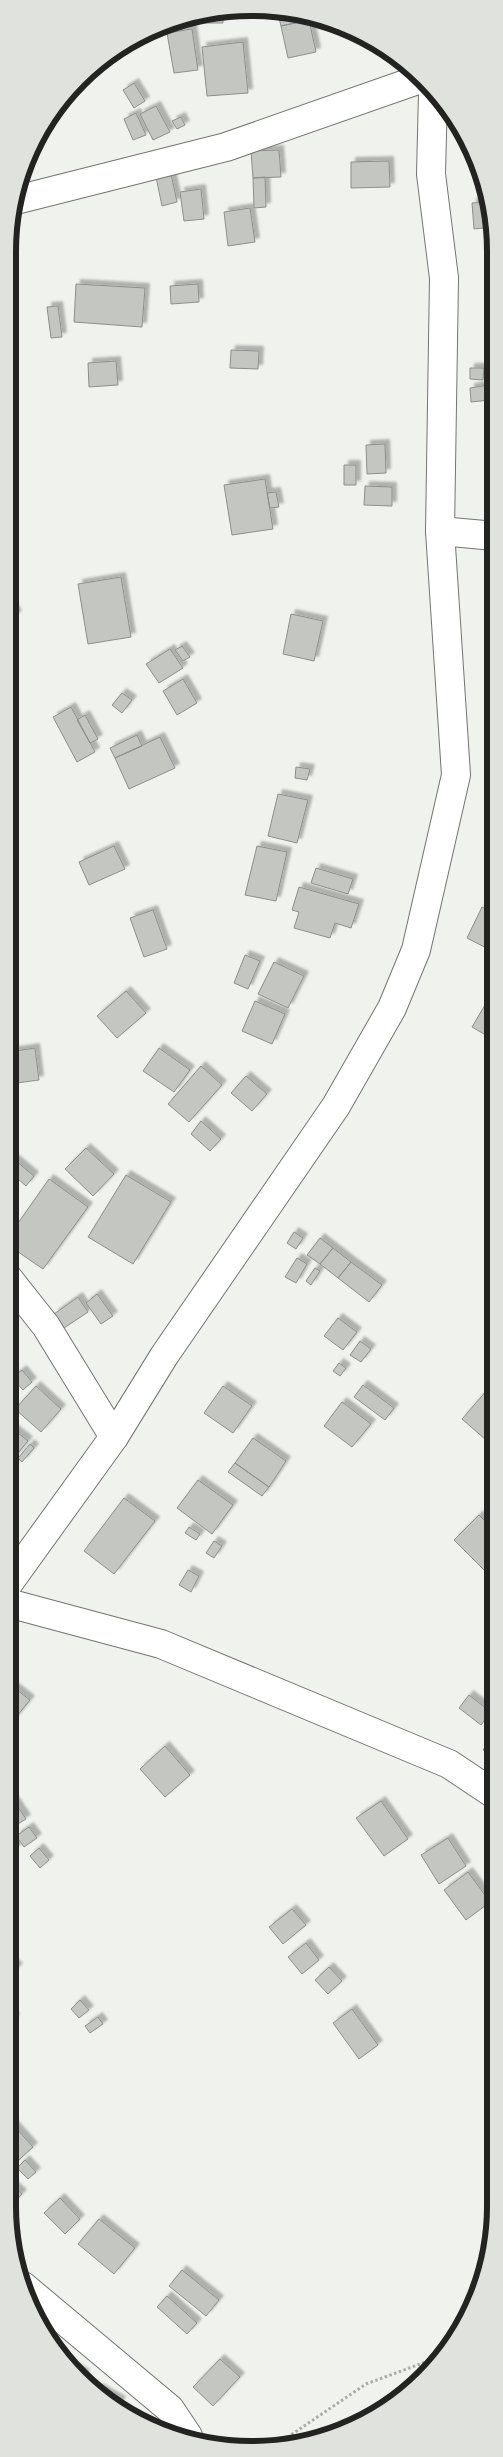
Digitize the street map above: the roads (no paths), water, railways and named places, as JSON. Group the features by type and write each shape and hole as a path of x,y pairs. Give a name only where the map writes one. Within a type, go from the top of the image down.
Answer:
{"main road":[{"path":"23,198 226,147 414,81"},
{"path":"16,1573 114,1436 164,1356 336,1106 392,1008 416,950 456,775 440,531 444,278 431,174 433,102"},
{"path":"440,531 487,535"},
{"path":"16,1288 46,1326 114,1436"},
{"path":"16,1605 161,1644 449,1764 487,1789"},
{"path":"34,2295 170,2409 185,2431"}]}
